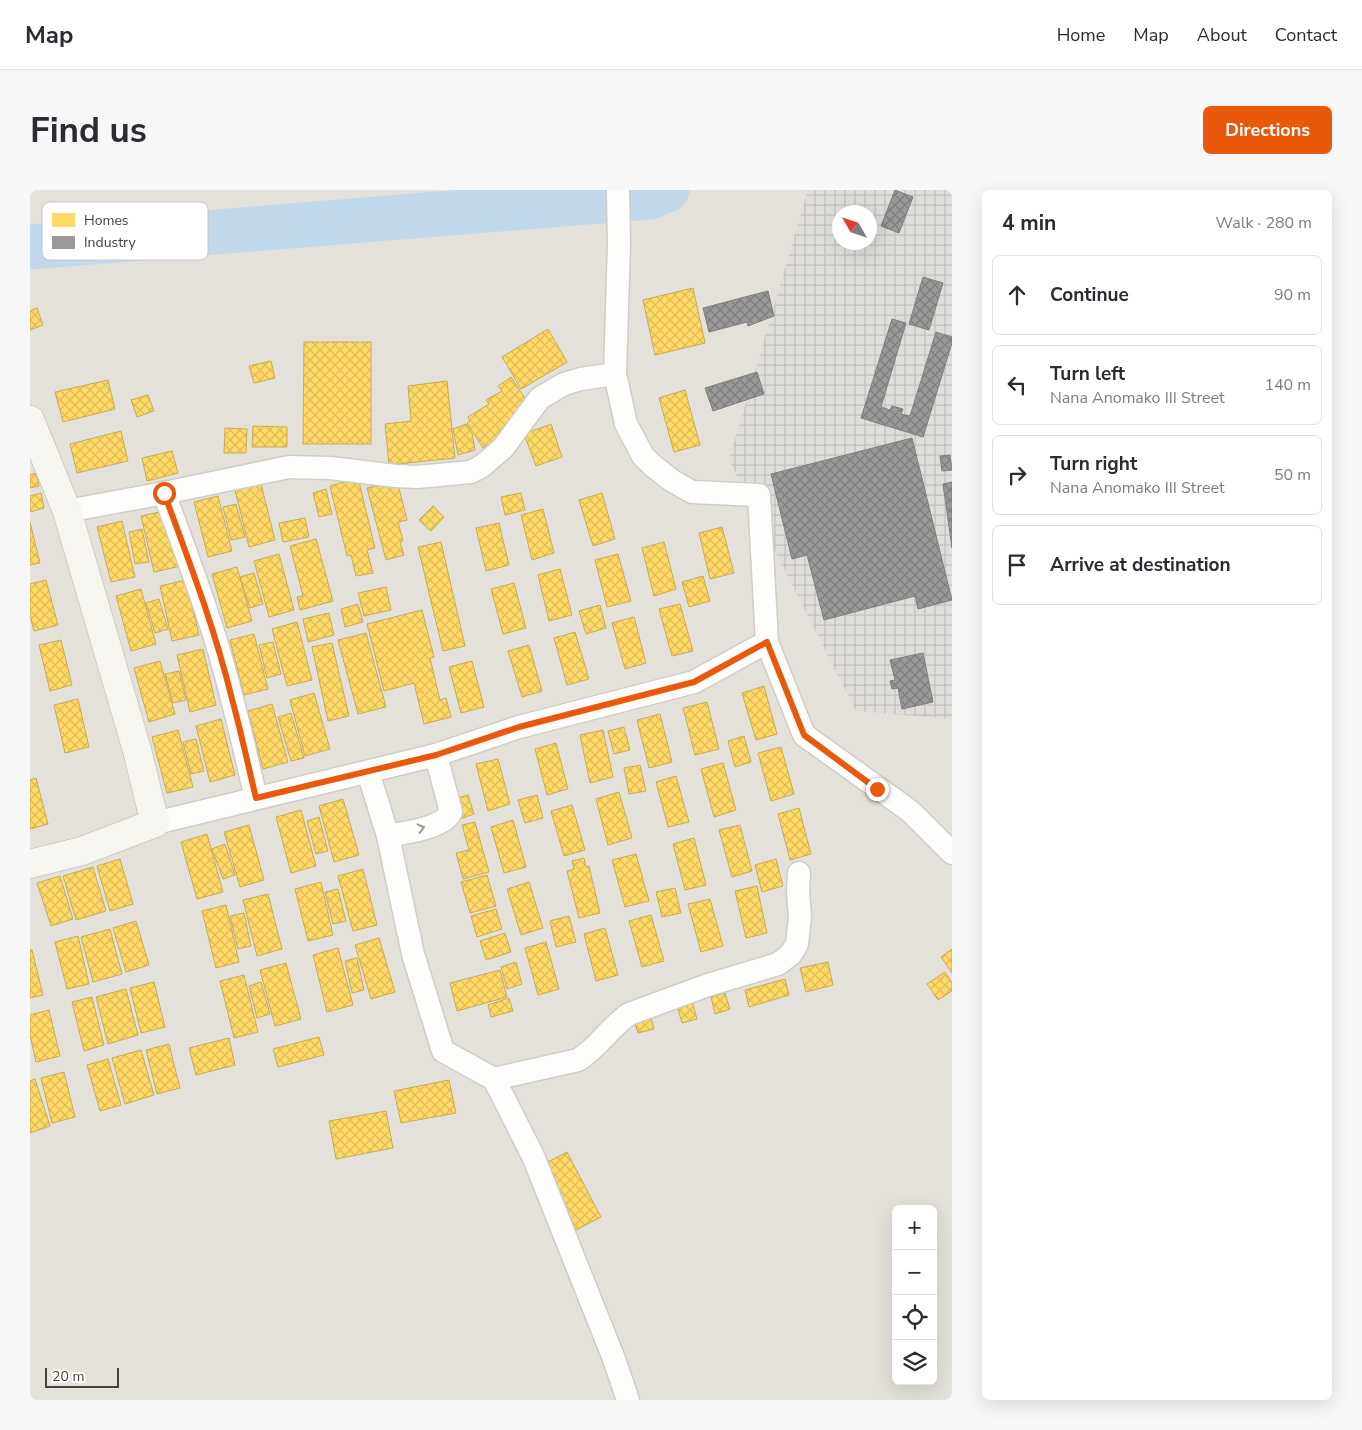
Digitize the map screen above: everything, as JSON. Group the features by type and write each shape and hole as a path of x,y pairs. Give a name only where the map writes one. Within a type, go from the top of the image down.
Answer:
{"street":[{"path":"618,190 619,244 615,374 626,424 643,456 670,480 692,492 759,495 767,642 804,735 910,812 952,853"},
{"path":"67,511 289,467 330,468 417,477 472,472 503,448 540,398 564,384 581,379 615,374"},
{"path":"30,420 67,511 135,741 155,823"},
{"path":"164,493 194,574 214,638 232,698 256,798"},
{"path":"30,864 82,851 155,823 436,755 519,727 694,682 767,642"},
{"path":"388,836 438,824 447,818 450,812 436,755"},
{"path":"368,772 388,836 412,954 443,1051 494,1079 533,1156 607,1341 628,1400"},
{"path":"494,1079 578,1060 588,1054 619,1020 629,1014 708,985 778,964 791,954 797,944 800,917 799,873"}],"shaded area":[{"path":"30,190 952,190 952,1400 30,1400"},
{"path":"808,190 952,190 952,719 856,711 729,460"}],"building: Homes":[{"path":"693,288 705,343 655,355 643,300"},
{"path":"37,308 43,325 30,330 30,311"},
{"path":"548,329 567,362 521,389 502,357"},
{"path":"304,342 371,342 371,444 303,444"},
{"path":"271,361 275,378 254,383 249,366"},
{"path":"511,377 528,403 516,411 519,415 506,423 511,430 483,448 467,423 470,421 468,417 489,404 486,400 502,391 498,386"},
{"path":"108,380 115,409 63,422 55,392"},
{"path":"447,381 455,458 389,465 385,424 411,421 408,386"},
{"path":"685,390 700,445 674,452 659,398"},
{"path":"148,395 154,411 137,417 131,400"},
{"path":"466,424 472,433 475,450 458,455 453,429"},
{"path":"551,424 562,457 536,466 524,434"},
{"path":"253,426 287,427 287,447 252,447"},
{"path":"225,428 247,429 246,453 224,453"},
{"path":"121,431 128,461 77,473 70,444"},
{"path":"172,451 178,473 147,481 142,458"},
{"path":"36,473 39,486 30,488 30,475"},
{"path":"358,478 375,548 367,550 373,573 356,576 351,555 347,556 330,486"},
{"path":"397,480 407,520 398,522 403,541 400,542 404,555 386,560 367,488"},
{"path":"261,484 275,540 249,547 235,490"},
{"path":"326,489 332,514 319,517 313,493"},
{"path":"41,493 44,508 30,512 30,496"},
{"path":"521,493 525,510 505,515 501,497"},
{"path":"602,493 615,539 593,546 579,500"},
{"path":"218,496 232,551 208,557 194,502"},
{"path":"236,504 245,537 231,540 223,507"},
{"path":"433,506 444,517 431,531 419,520"},
{"path":"543,509 554,553 532,560 521,515"},
{"path":"168,510 181,566 154,572 141,516"},
{"path":"305,518 309,537 283,542 279,523"},
{"path":"122,521 135,577 111,582 97,527"},
{"path":"30,522 40,563 30,565"},
{"path":"499,523 509,565 486,571 476,528"},
{"path":"722,527 734,573 710,579 699,533"},
{"path":"142,529 149,562 135,564 129,532"},
{"path":"316,539 333,601 300,610 297,597 303,596 290,546"},
{"path":"441,542 465,646 443,651 418,547"},
{"path":"664,542 676,589 654,596 642,548"},
{"path":"279,554 294,610 269,617 254,561"},
{"path":"618,554 631,601 607,607 595,560"},
{"path":"237,567 252,621 227,628 212,574"},
{"path":"560,569 572,615 549,621 538,575"},
{"path":"254,573 263,604 250,608 240,577"},
{"path":"703,576 710,601 689,607 682,582"},
{"path":"46,580 58,625 34,631 30,615 30,584"},
{"path":"186,580 199,635 172,641 160,586"},
{"path":"514,583 526,628 503,634 491,589"},
{"path":"386,587 391,610 364,616 358,593"},
{"path":"141,589 156,644 131,651 116,596"},
{"path":"159,599 168,629 155,633 146,603"},
{"path":"358,604 363,622 345,627 341,609"},
{"path":"680,604 693,651 672,656 659,609"},
{"path":"600,605 606,628 586,634 579,611"},
{"path":"422,610 434,657 430,658 440,700 446,698 451,717 424,724 414,683 384,691 367,624"},
{"path":"329,613 334,635 308,642 303,619"},
{"path":"634,617 646,663 625,669 612,623"},
{"path":"297,622 312,680 287,686 272,629"},
{"path":"575,632 589,679 567,685 554,638"},
{"path":"366,633 386,707 358,714 338,640"},
{"path":"254,634 268,689 244,695 230,640"},
{"path":"61,640 72,685 50,691 39,645"},
{"path":"273,642 281,674 267,678 259,645"},
{"path":"332,643 349,716 328,721 312,647"},
{"path":"529,645 542,691 522,697 508,651"},
{"path":"203,649 216,705 190,712 177,655"},
{"path":"160,661 175,714 149,722 134,668"},
{"path":"472,661 484,707 461,713 449,667"},
{"path":"179,671 186,700 173,703 165,674"},
{"path":"764,686 777,734 756,740 742,693"},
{"path":"314,693 330,749 305,756 290,700"},
{"path":"78,699 89,747 65,753 54,705"},
{"path":"707,702 719,749 695,755 683,708"},
{"path":"272,704 288,762 263,769 248,711"},
{"path":"291,713 304,758 291,761 278,717"},
{"path":"660,714 672,762 649,768 637,720"},
{"path":"221,719 235,775 210,782 196,726"},
{"path":"624,727 630,750 614,754 608,731"},
{"path":"178,730 193,787 167,793 152,737"},
{"path":"603,730 613,777 590,783 580,735"},
{"path":"744,736 751,762 735,767 728,741"},
{"path":"196,739 204,771 191,774 183,742"},
{"path":"556,743 568,789 547,795 535,749"},
{"path":"781,747 794,794 771,801 758,753"},
{"path":"498,759 510,804 488,811 476,764"},
{"path":"723,763 736,810 714,817 701,769"},
{"path":"640,765 646,791 629,794 624,768"},
{"path":"676,776 689,822 668,827 656,782"},
{"path":"36,778 48,824 30,829 30,780"},
{"path":"619,792 632,838 608,845 596,799"},
{"path":"468,795 474,814 460,819 454,799"},
{"path":"537,795 543,818 525,823 518,800"},
{"path":"343,799 359,855 334,862 319,806"},
{"path":"572,805 585,850 564,856 551,811"},
{"path":"799,808 811,854 790,860 778,814"},
{"path":"301,810 316,866 291,873 276,817"},
{"path":"319,817 328,851 316,854 307,821"},
{"path":"513,820 526,867 504,873 491,827"},
{"path":"475,822 489,872 463,879 456,853 469,850 462,825"},
{"path":"249,825 264,880 240,887 224,832"},
{"path":"740,825 752,871 732,877 719,830"},
{"path":"207,834 223,892 197,899 181,842"},
{"path":"694,838 706,885 685,890 673,844"},
{"path":"225,844 235,875 223,879 212,849"},
{"path":"636,854 649,901 625,907 612,860"},
{"path":"584,858 586,867 589,866 600,913 579,918 567,871 574,869 572,861"},
{"path":"120,859 133,904 110,911 97,866"},
{"path":"776,859 783,886 762,892 755,865"},
{"path":"93,867 106,911 76,920 63,876"},
{"path":"363,869 377,925 353,931 338,876"},
{"path":"487,875 496,906 470,913 461,882"},
{"path":"60,876 73,919 51,926 37,883"},
{"path":"321,882 333,935 308,941 295,889"},
{"path":"529,882 543,928 521,935 507,889"},
{"path":"757,886 767,933 746,938 735,891"},
{"path":"675,888 681,913 662,917 656,892"},
{"path":"338,889 346,921 333,924 325,892"},
{"path":"268,894 282,949 257,956 243,900"},
{"path":"710,899 723,946 701,952 688,904"},
{"path":"226,905 239,962 216,968 202,911"},
{"path":"496,909 502,929 477,937 471,916"},
{"path":"244,913 251,946 238,949 230,916"},
{"path":"651,915 664,961 642,967 629,921"},
{"path":"569,916 576,942 556,947 550,921"},
{"path":"136,921 149,965 126,972 113,928"},
{"path":"605,928 618,975 596,981 584,934"},
{"path":"110,929 122,974 93,982 81,937"},
{"path":"505,933 511,952 486,960 480,941"},
{"path":"78,936 89,984 67,989 55,942"},
{"path":"379,938 395,992 371,999 355,945"},
{"path":"546,942 559,989 538,995 525,948"},
{"path":"338,948 353,1005 327,1012 313,955"},
{"path":"952,949 952,973 941,957"},
{"path":"30,950 32,950 43,995 30,998"},
{"path":"357,958 364,990 352,993 345,961"},
{"path":"516,962 522,984 507,989 501,967"},
{"path":"828,962 833,985 806,992 800,968"},
{"path":"286,963 301,1019 275,1026 260,970"},
{"path":"500,970 507,997 457,1011 450,983"},
{"path":"945,972 952,983 952,991 938,1000 927,984"},
{"path":"244,975 258,1032 234,1038 220,981"},
{"path":"785,979 789,995 749,1007 745,990"},
{"path":"154,982 165,1027 141,1033 130,988"},
{"path":"261,982 270,1014 257,1018 249,986"},
{"path":"126,989 138,1035 108,1044 96,997"},
{"path":"725,993 730,1009 715,1014 711,997"},
{"path":"92,997 104,1045 84,1051 72,1002"},
{"path":"509,998 513,1011 491,1017 488,1005"},
{"path":"692,1001 697,1019 682,1023 677,1006"},
{"path":"49,1010 60,1056 36,1062 30,1035 30,1015"},
{"path":"650,1013 654,1029 638,1033 633,1018"},
{"path":"319,1037 324,1055 278,1067 273,1049"},
{"path":"229,1038 235,1065 196,1075 189,1048"},
{"path":"169,1044 180,1088 157,1094 146,1050"},
{"path":"141,1050 154,1095 125,1104 112,1058"},
{"path":"108,1059 121,1105 100,1111 87,1065"},
{"path":"64,1072 75,1117 52,1123 41,1078"},
{"path":"35,1079 50,1126 30,1133 30,1081"},
{"path":"449,1080 456,1113 401,1123 394,1091"},
{"path":"386,1111 393,1148 336,1159 329,1121"},
{"path":"567,1152 601,1217 576,1230 542,1165"}],"building: Industry":[{"path":"895,190 913,197 899,233 881,226"},
{"path":"923,277 943,283 929,330 909,324"},
{"path":"768,291 774,316 748,326 747,322 709,332 703,308"},
{"path":"892,319 906,323 881,407 890,410 892,406 903,409 901,414 910,416 936,332 952,337 952,343 923,437 861,418"},
{"path":"757,372 764,394 713,411 705,388"},
{"path":"912,438 952,600 918,609 915,596 824,620 807,555 792,559 771,474"},
{"path":"950,455 952,470 942,471 940,456"},
{"path":"952,482 952,548 943,484"},
{"path":"923,653 933,702 902,709 898,688 892,689 890,681 895,680 890,660"}],"waterway":[{"path":"208,233 650,197 667,190"},
{"path":"30,247 42,246"}],"route":[{"path":"164,493 194,574 214,638 232,698 256,798 436,755 519,727 694,682 767,642 804,735 877,789"}]}
